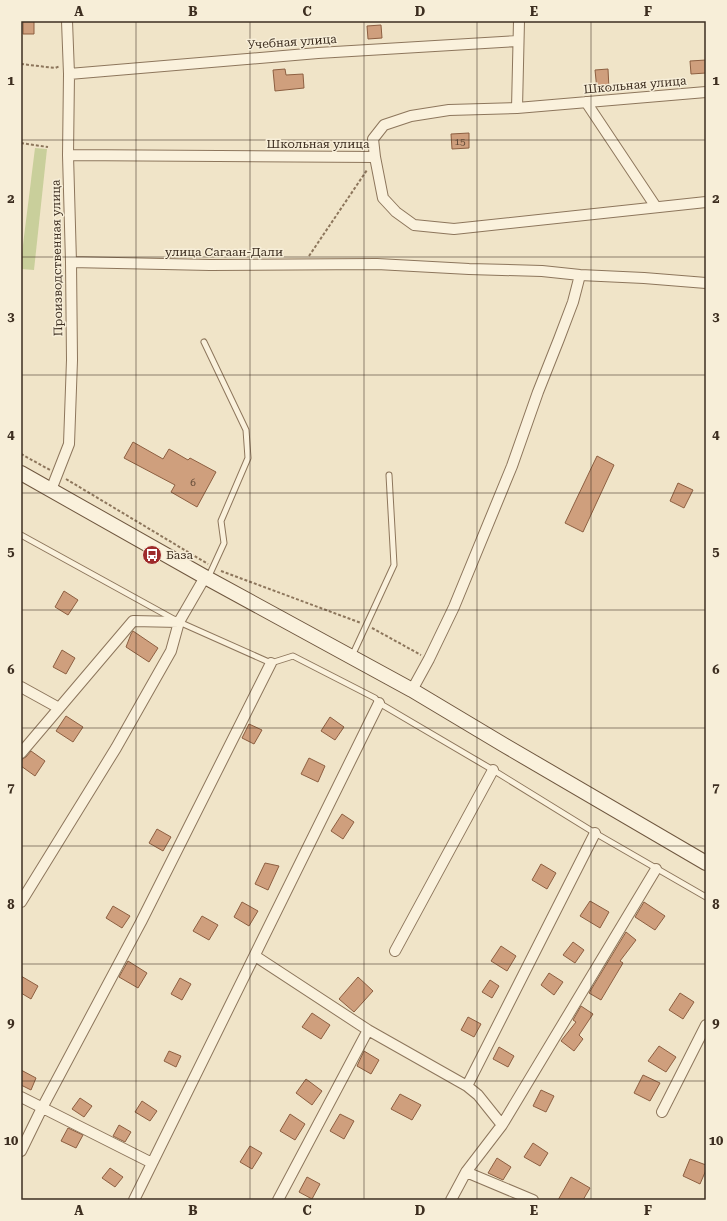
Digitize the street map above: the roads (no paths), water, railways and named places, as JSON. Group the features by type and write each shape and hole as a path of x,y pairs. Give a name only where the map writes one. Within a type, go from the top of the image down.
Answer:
{"main road":[{"path":"21,473 206,578 412,690 706,863"}],"street":[{"name":"Производственная улица","path":"51,490 69,444 72,360 68,155 69,74 67,21"},
{"path":"517,108 519,21"},
{"name":"Учебная улица","path":"69,74 318,53 518,41"},
{"name":"Школьная улица","path":"68,155 375,157 372,138 384,125 411,116 449,110 517,108 706,92"},
{"path":"586,102 656,207"},
{"path":"375,157 383,198 396,212 414,225 454,229 706,202"},
{"name":"улица Сагаан-Дали","path":"71,262 210,265 377,264 542,271 580,275 706,283"},
{"path":"412,690 454,607 512,466 538,392 573,302 580,275"},
{"path":"21,902 116,748 171,651 179,622 206,578"},
{"path":"21,753 133,621 179,622"},
{"path":"21,1152 42,1108 141,922 271,663"},
{"path":"21,687 59,708"},
{"path":"134,1200 380,703"},
{"path":"395,951 493,770"},
{"path":"467,1086 595,833"},
{"path":"451,1200 466,1172 502,1125 656,869"},
{"path":"255,956 368,1030 467,1086 478,1095 502,1125"},
{"path":"662,1112 706,1025"},
{"path":"278,1200 368,1030"},
{"path":"21,1097 152,1163"},
{"path":"466,1172 533,1200"}],"lane":[{"path":"204,342 246,430 248,458 221,521 224,543 206,578"},
{"path":"352,657 394,565 389,475"},
{"path":"21,535 179,622 271,663 293,656 375,698 380,703 595,833 706,897"}],"place":[{"name":"База","path":"152,555"}]}
